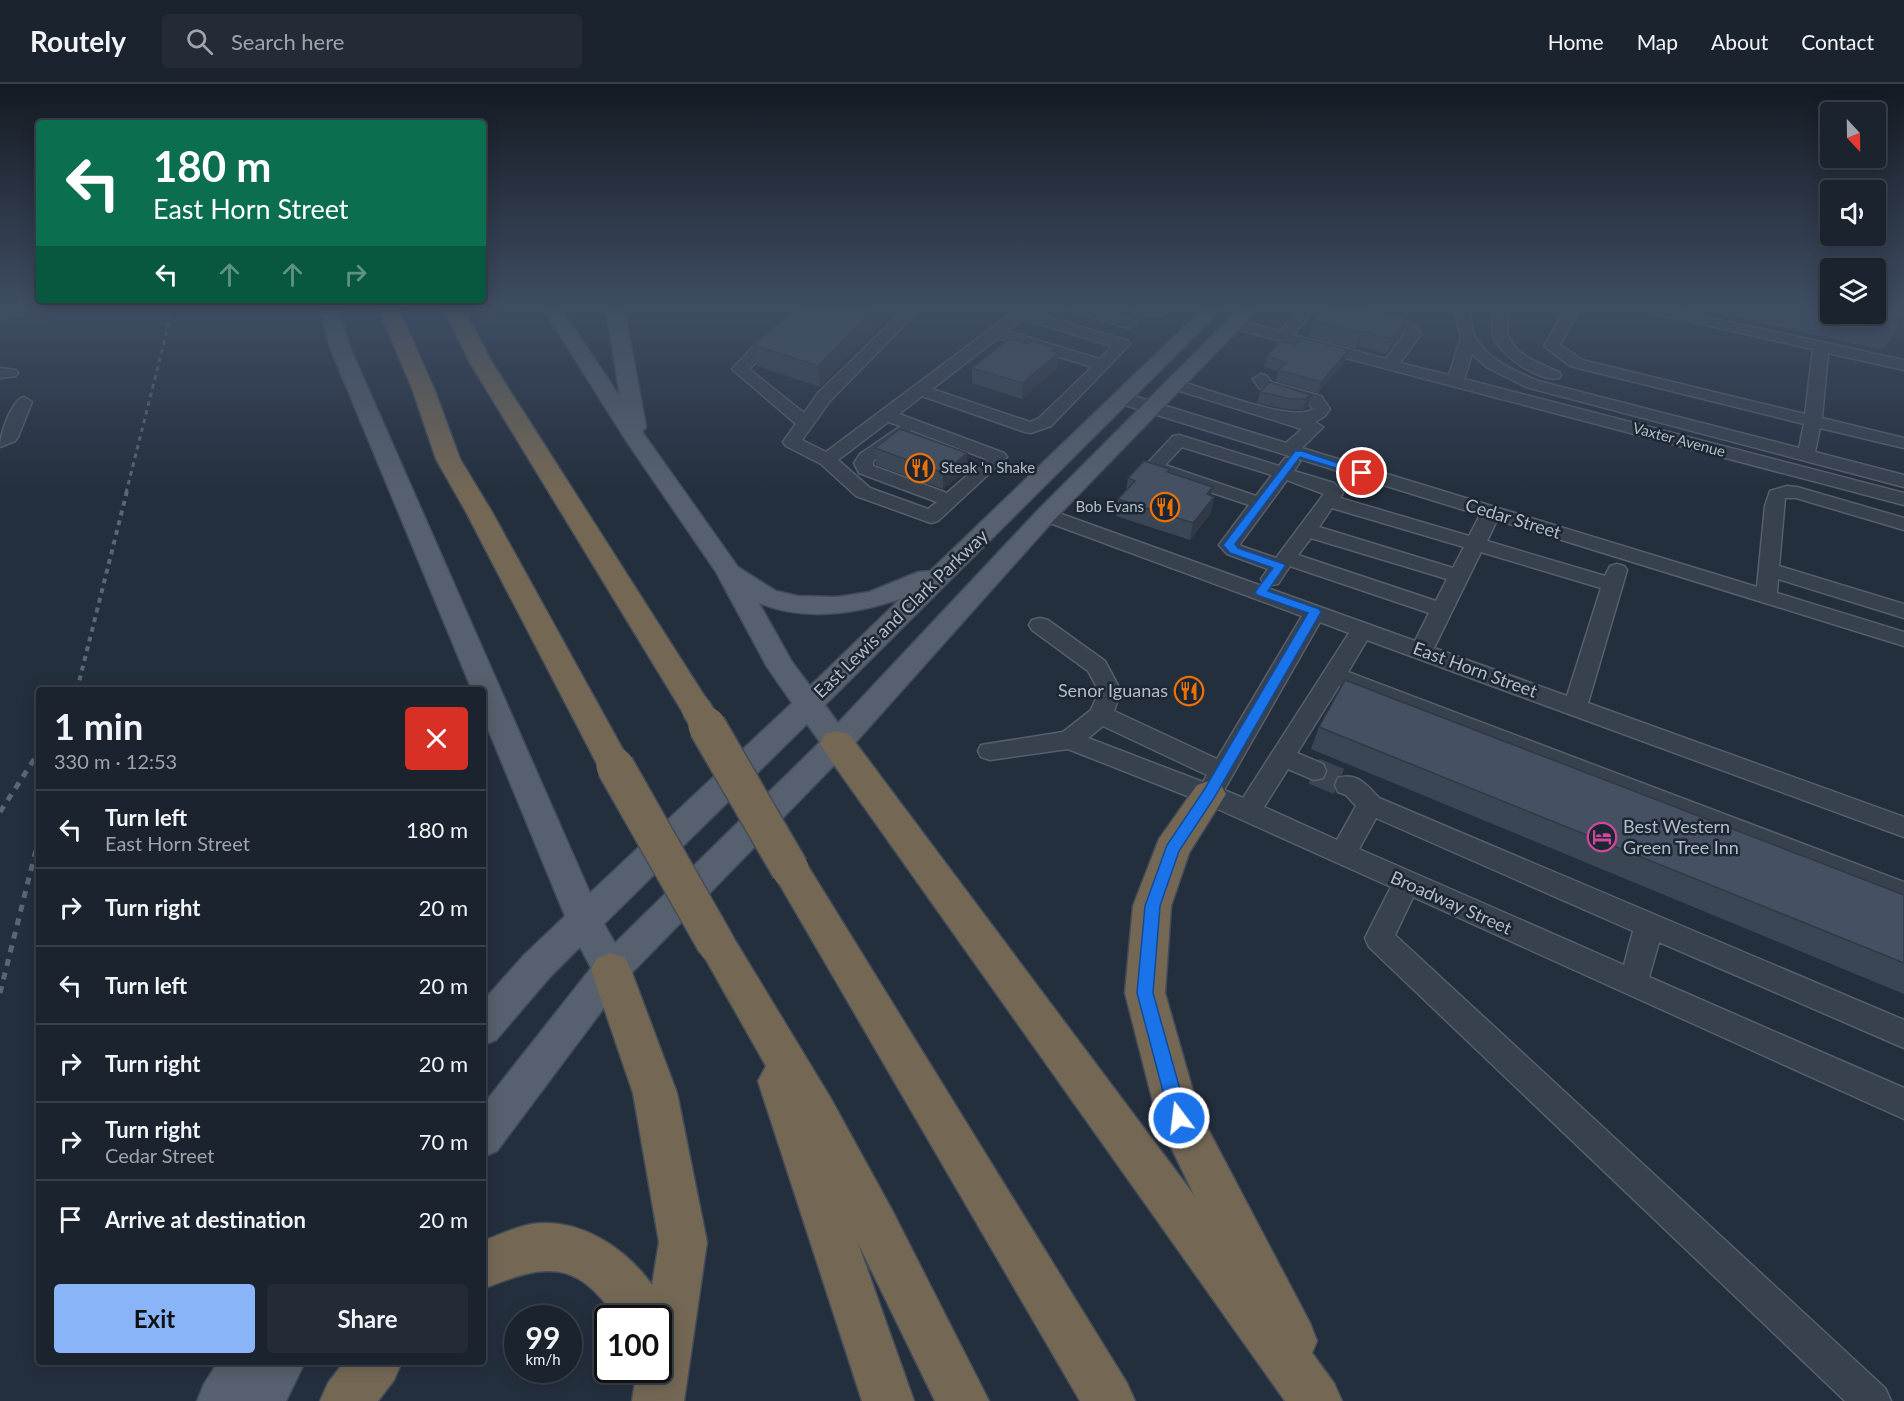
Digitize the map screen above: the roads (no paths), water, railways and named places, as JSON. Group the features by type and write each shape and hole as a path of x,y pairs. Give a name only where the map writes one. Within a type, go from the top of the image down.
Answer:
{"highway":[{"path":"414,368 448,459 479,512 615,766 716,944 750,997 838,1157 963,1401"},
{"path":"485,368 696,708 1109,1401"},
{"path":"837,743 1316,1401"},
{"path":"1215,782 1172,849 1152,906 1145,993 1179,1118 1323,1401"},
{"path":"611,970 655,1093 683,1242 658,1401"},
{"path":"750,997 888,1401"},
{"path":"890,1034 1130,1401"},
{"path":"486,1264 517,1251 540,1247 565,1249 590,1257 612,1272 634,1305"},
{"path":"346,1401 374,1365"},
{"path":"653,1401 654,1383"}],"main road":[{"path":"349,368 485,687"},
{"path":"591,368 638,442 728,571 782,667 837,743"},
{"path":"625,368 638,442"},
{"name":"East Lewis and Clark Parkway","path":"486,1025 537,966 1152,368"},
{"name":"East Lewis and Clark Parkway","path":"486,1133 611,970 837,743 1046,515 1189,368"},
{"path":"728,571 749,587 777,601 813,606 847,606 879,599 949,567"},
{"path":"486,690 584,920 611,970"},
{"path":"221,1401 243,1365"},
{"path":"260,1401 280,1365"},
{"path":"327,1401 347,1365"}],"street":[{"path":"741,368 806,423"},
{"path":"853,368 824,397 792,442 827,460 863,492 931,516 998,457 886,414"},
{"path":"827,460 948,368"},
{"path":"919,390 1031,428 1045,422 1099,368"},
{"name":"Vaxter Avenue","path":"1403,368 1904,499"},
{"path":"1454,382 1462,368"},
{"path":"1504,368 1533,384 1808,448 1904,466"},
{"path":"1538,368 1569,381 1808,448 1904,481"},
{"path":"1598,368 1904,444"},
{"path":"1808,448 1814,421 1819,368"},
{"path":"1239,405 1254,377 1334,401 1293,452 1283,473 1229,545 1234,550 1283,562 1441,610"},
{"path":"1239,405 1304,420 1316,416 1322,409 1315,400 1265,385 1261,379"},
{"path":"1173,384 1314,427"},
{"name":"Cedar Street","path":"1122,398 1904,639"},
{"path":"0,442 9,437 24,402"},
{"path":"912,424 866,458 863,463 865,469 949,500"},
{"path":"1260,503 1153,467 1179,440 1327,487 1334,493 1261,592"},
{"path":"1766,597 1774,506 1777,495 1786,492 1797,494 1904,524"},
{"path":"1328,501 1612,585"},
{"path":"1421,651 1491,513"},
{"name":"East Horn Street","path":"1046,515 1904,827"},
{"path":"1307,530 1459,576"},
{"path":"1575,707 1622,553"},
{"path":"1768,570 1904,611"},
{"path":"1101,715 1215,782 1315,612"},
{"path":"1040,625 1097,666 1110,691 1101,715 1069,740"},
{"path":"1248,812 1363,629"},
{"path":"1334,675 1904,894"},
{"name":"Broadway Street","path":"990,751 1069,740 1215,782 1248,812 1904,1104"},
{"path":"1283,757 1314,771"},
{"path":"1347,785 1355,789 1370,806 1904,1034"},
{"path":"1342,855 1370,806"},
{"path":"1406,884 1379,938 1872,1401"},
{"path":"1634,984 1649,925"}],"tunnel":[{"path":"1314,771 1347,785"}],"railway":[{"path":"126,493 157,368"},
{"path":"78,687 127,491"},
{"path":"0,812 36,757"},
{"path":"0,993 36,850"}],"place":[{"name":"Steak 'n Shake","path":"920,468"},
{"name":"Bob Evans","path":"1165,507"},
{"name":"Senor Iguanas","path":"1189,691"},
{"name":"Best Western Green Tree Inn","path":"1602,837"}]}
